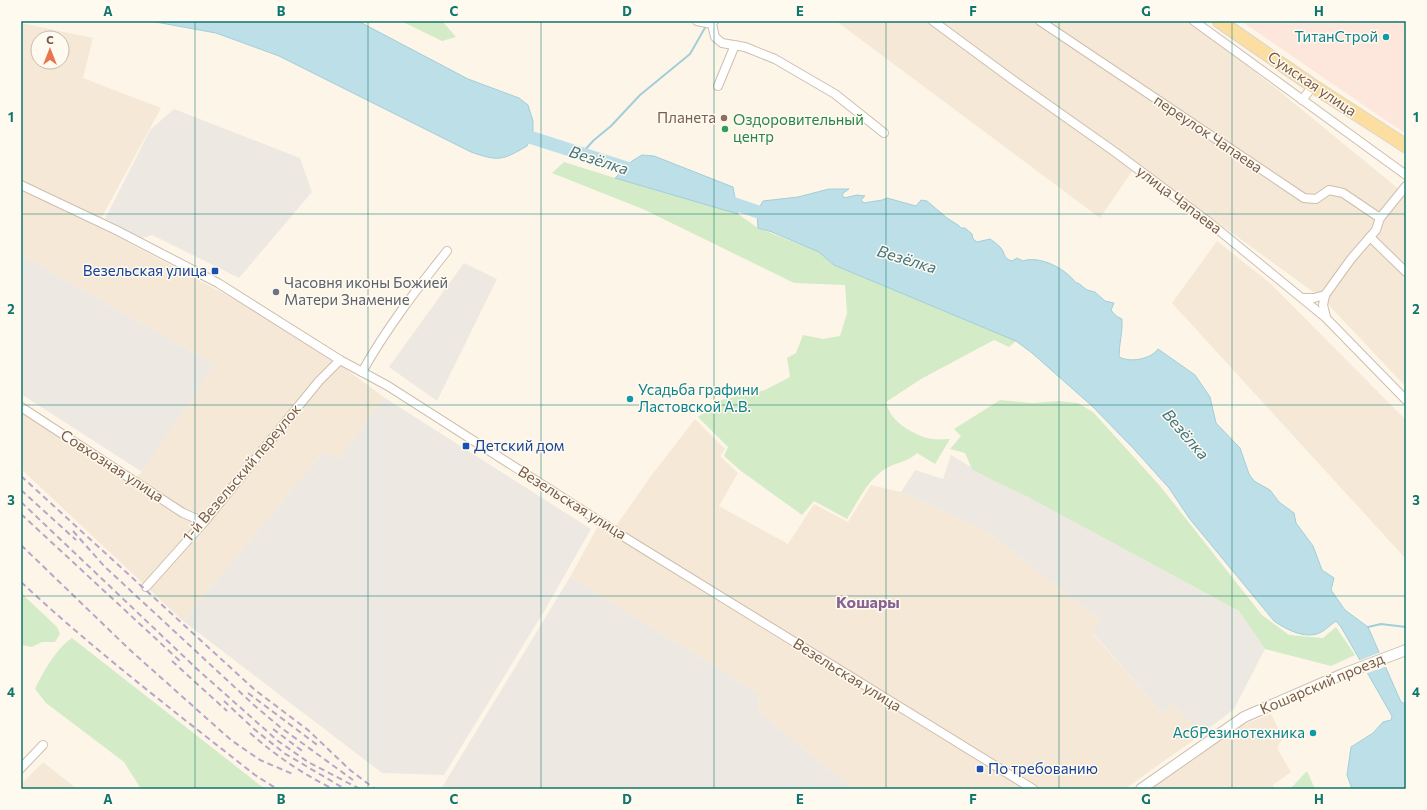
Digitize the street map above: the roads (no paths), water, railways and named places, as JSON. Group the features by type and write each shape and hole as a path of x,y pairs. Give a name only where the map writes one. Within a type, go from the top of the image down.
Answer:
{"main road":[{"name":"Сумская улица","path":"1219,21 1313,86 1406,146"}],"street":[{"name":"улица Чапаева","path":"933,21 1121,156 1210,223 1326,318 1406,400"},
{"name":"переулок Чапаева","path":"1040,21 1304,198 1316,199 1329,190 1343,193 1380,218"},
{"path":"1194,21 1406,175"},
{"path":"699,22 713,22 715,37 722,43 745,47 775,59 835,94 884,133"},
{"path":"718,86 735,45"},
{"path":"1302,100 1313,86"},
{"name":"Везельская улица","path":"21,185 116,230 218,283 340,360 388,386 642,548 1033,789"},
{"path":"1326,318 1323,305 1325,295 1350,260 1376,230 1380,218 1406,186"},
{"path":"1370,237 1406,272"},
{"path":"362,372 375,349 412,295 447,251"},
{"path":"1303,298 1314,298 1325,295"},
{"name":"1-й Везельский переулок","path":"146,587 204,522 319,381 340,360"},
{"name":"Совхозная улица","path":"21,407 183,513 204,522"},
{"name":"Кошарский проезд","path":"1141,789 1244,717 1343,674 1406,650"},
{"path":"21,768 43,745"}],"water":[{"path":"150,21 358,21 468,79 519,98 528,105 533,121 533,131 527,146 506,157 495,158 480,155 471,152 279,56 216,33"},
{"path":"642,155 654,156 733,187 738,214 615,178 632,161"},
{"path":"829,189 849,189 842,194 844,198 857,195 865,196 861,200 864,203 887,198 916,206 921,200 927,201 961,228 965,228 972,234 973,239 977,242 990,239 1000,247 1005,257 1009,260 1012,261 1017,258 1023,261 1037,260 1052,264 1087,290 1095,292 1105,301 1114,303 1111,310 1116,316 1122,319 1119,357 1129,360 1146,358 1158,349 1195,375 1210,397 1216,423 1240,448 1249,474 1254,481 1270,490 1279,502 1294,513 1296,523 1313,546 1322,570 1334,578 1331,590 1345,610 1368,627 1401,702 1406,704 1406,789 1352,789 1347,775 1351,747 1373,733 1383,722 1391,720 1392,716 1341,627 1336,621 1317,634 1304,635 1291,631 1274,621 1189,518 1169,488 1133,448 1092,406 1032,353 1016,341 834,265 819,252 772,232 758,228 757,211 763,201 798,197"}],"waterway":[{"path":"582,153 594,140 611,126 640,95 690,54 706,26"},
{"name":"Везёлка","path":"514,132 642,173"},
{"name":"Везёлка","path":"720,199 773,217"},
{"path":"1368,627 1381,624 1406,627"}],"railway":[{"path":"21,476 255,690 308,730 350,770 375,789"},
{"path":"21,490 76,540"},
{"path":"21,502 197,669 278,741 308,762 360,789"},
{"path":"21,514 182,663"},
{"path":"73,531 104,566 255,706 280,727 353,780"},
{"path":"21,545 130,650 231,740 260,760 295,775"},
{"path":"21,582 49,608 136,681 255,775 277,789"},
{"path":"172,661 227,711"},
{"path":"248,693 320,747"},
{"path":"224,701 254,729 284,753 345,789"},
{"path":"273,729 305,753"},
{"path":"250,733 290,764 333,789"}],"place":[{"name":"ТитанСтрой","path":"1386,37"},
{"name":"Планета","path":"724,118"},
{"name":"Оздоровительный центр","path":"725,129"},
{"name":"Везельская улица","path":"215,271"},
{"name":"Часовня иконы Божией Матери Знамение","path":"276,292"},
{"name":"Усадьба графини Ластовской А.В.","path":"630,399"},
{"name":"Детский дом","path":"466,446"},
{"name":"АсбРезинотехника","path":"1313,733"},
{"name":"По требованию","path":"980,769"}],"district":[{"name":"Кошары","path":"868,602"}]}
